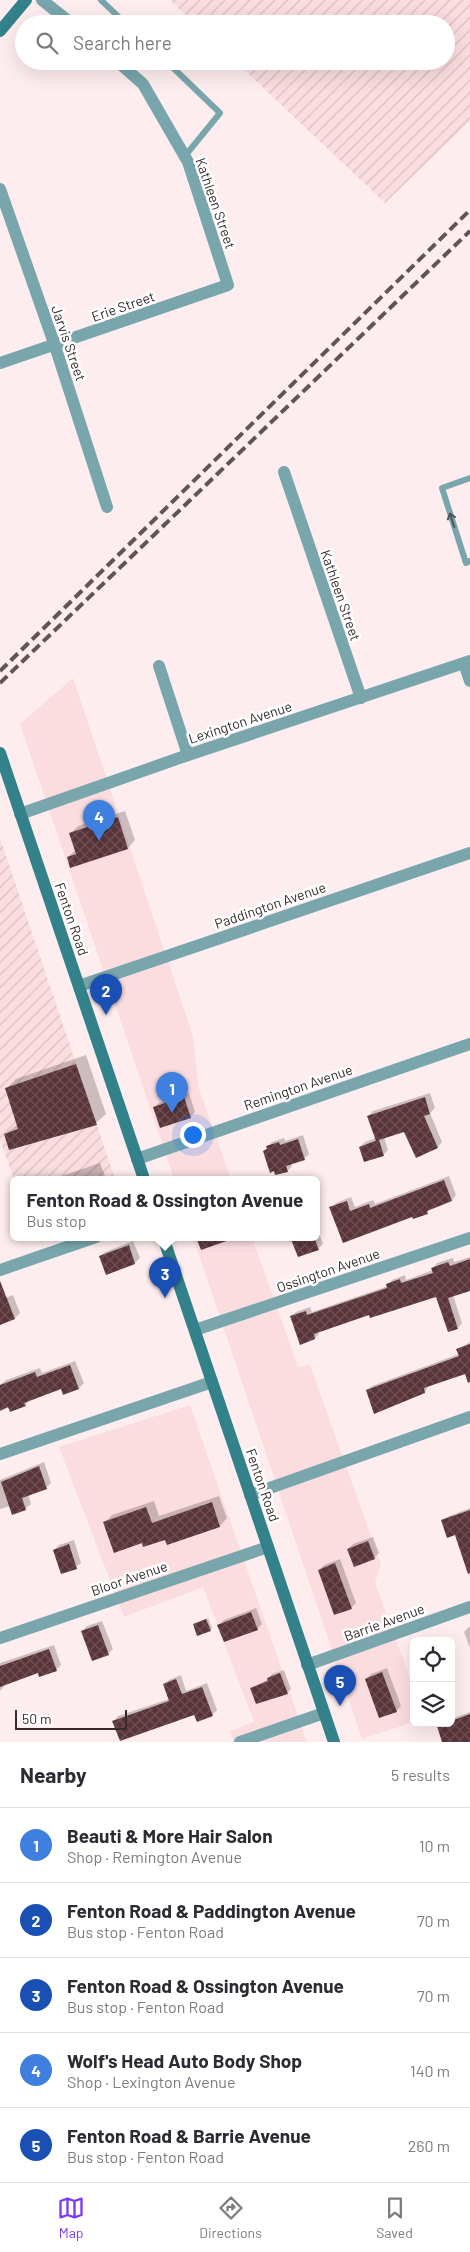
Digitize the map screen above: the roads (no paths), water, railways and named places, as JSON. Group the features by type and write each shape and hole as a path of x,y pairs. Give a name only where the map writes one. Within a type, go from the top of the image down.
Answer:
{"street":[{"path":"0,31 26,0"},
{"path":"42,0 61,15"},
{"name":"Kathleen Street","path":"127,70 143,84 185,156 228,285"},
{"name":"Jarvis Street","path":"0,189 55,346 107,507"},
{"name":"Erie Street","path":"0,363 55,346 228,285"},
{"name":"Kathleen Street","path":"284,472 361,698"},
{"path":"467,662 470,681"},
{"name":"Lexington Avenue","path":"20,814 188,755 467,662"},
{"path":"159,666 188,755"},
{"name":"Fenton Road","path":"0,753 143,1176"},
{"name":"Paddington Avenue","path":"79,986 470,853"},
{"name":"Remington Avenue","path":"137,1158 470,1044"},
{"name":"Ossington Avenue","path":"195,1330 470,1238"},
{"path":"0,1270 84,1241"},
{"name":"Fenton Road","path":"164,1241 334,1742"},
{"path":"0,1454 212,1382"},
{"path":"250,1495 470,1417"},
{"name":"Bloor Avenue","path":"0,1638 268,1547"},
{"name":"Barrie Avenue","path":"307,1665 470,1607"},
{"path":"240,1742 324,1713"}],"lane":[{"path":"100,0 116,15"},
{"path":"175,70 220,114 185,156"},
{"path":"470,478 442,488 466,562 470,561"}],"railway":[{"path":"0,671 470,210"},
{"path":"0,683 470,231"}],"place":[{"name":"Wolf's Head Auto Body Shop","path":"99,841"},
{"name":"Fenton Road & Paddington Avenue","path":"106,1015"},
{"name":"Beauti & More Hair Salon","path":"172,1113"},
{"name":"Fenton Road & Ossington Avenue","path":"165,1298"},
{"name":"Fenton Road & Barrie Avenue","path":"340,1706"}]}
